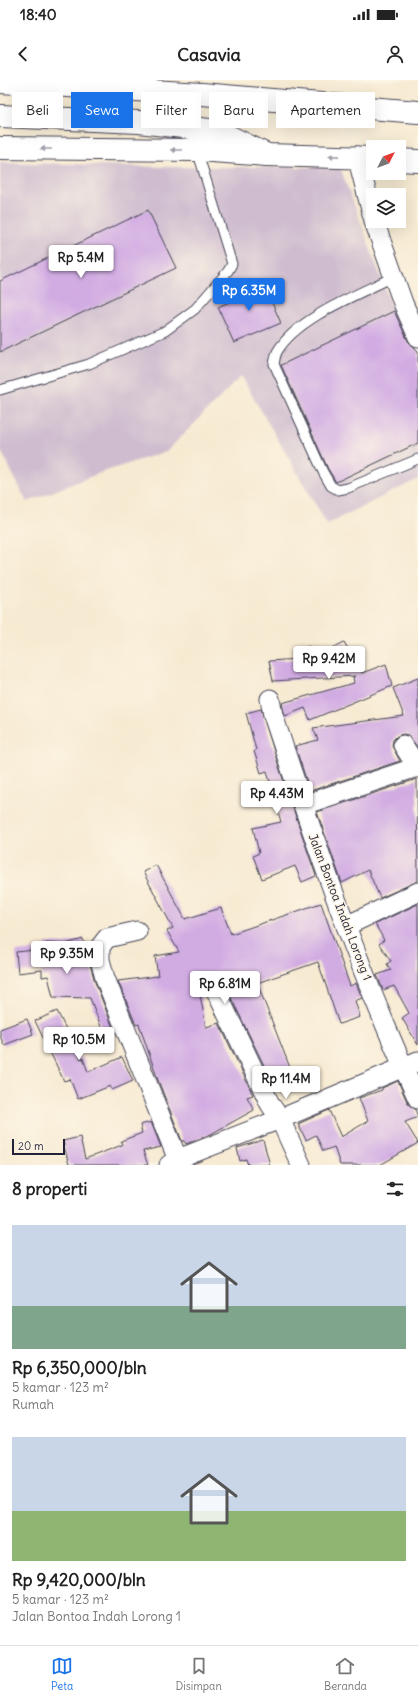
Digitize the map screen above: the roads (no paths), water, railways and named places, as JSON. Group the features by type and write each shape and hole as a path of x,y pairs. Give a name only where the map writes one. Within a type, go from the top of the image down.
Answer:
{"main road":[{"path":"0,82 202,94 418,112"},
{"path":"0,116 139,122 218,131 267,154"},
{"path":"0,148 197,150 365,157"},
{"path":"406,161 418,162"}],"street":[{"path":"365,157 369,188"},
{"path":"376,228 393,277 418,337"},
{"name":"Jalan Bontoa Indah Lorong 1","path":"270,699 273,715 303,805 346,926 410,1064 418,1099"},
{"path":"303,805 418,768 403,745"},
{"path":"346,926 418,892"},
{"path":"138,931 107,938 100,947 100,960 105,978 176,1163 410,1064"},
{"path":"217,993 270,1104 280,1119 301,1165"}],"lane":[{"path":"0,390 89,364 165,331 195,309 228,271 232,264 197,150"},
{"path":"393,277 316,316 305,324 289,338 277,353 274,364 323,472 331,486 338,490 348,488 418,459"}]}
